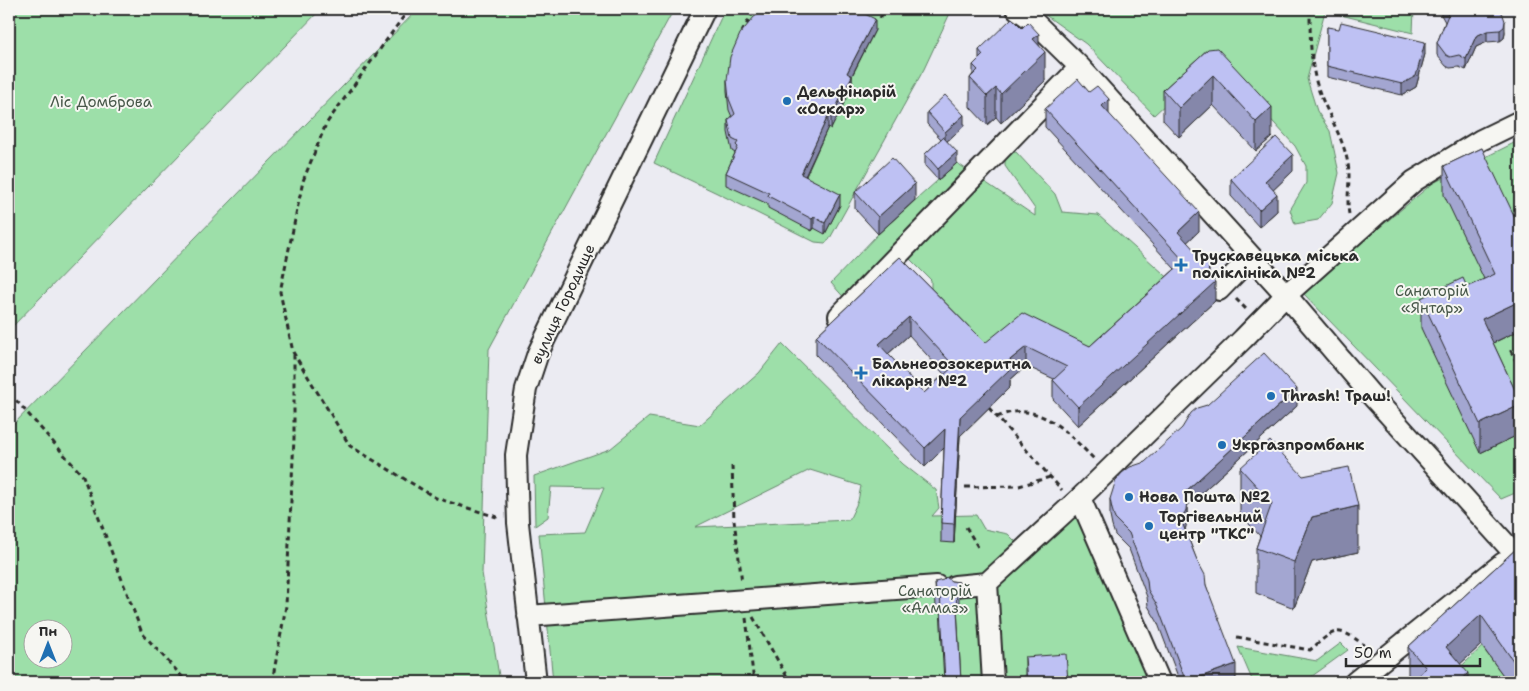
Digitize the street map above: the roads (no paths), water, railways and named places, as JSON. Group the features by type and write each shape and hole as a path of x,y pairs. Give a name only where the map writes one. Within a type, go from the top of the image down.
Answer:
{"street":[{"name":"вулиця Городище","path":"536,682 518,523 516,455 526,389 538,353 705,9"},
{"path":"1017,9 1031,19 1080,67 1286,295 1372,396 1517,551 1355,682"},
{"path":"828,328 1080,67"},
{"path":"528,616 987,583 1077,501 1286,295 1414,181 1481,140 1520,121"},
{"path":"1219,290 1251,257"},
{"path":"1077,501 1160,682"},
{"path":"987,583 993,682"}],"place":[{"name":"Дельфінарій «Оскар»","path":"787,101"},
{"name":"Трускавецька міська поліклініка №2","path":"1181,265"},
{"name":"Бальнеоозокеритна лікарня №2","path":"861,373"},
{"name":"Thrash! Траш!","path":"1271,396"},
{"name":"Укргазпромбанк","path":"1222,445"},
{"name":"Нова Пошта №2","path":"1129,497"},
{"name":"Торгівельний центр \"ТКС\"","path":"1149,526"}],"park label":[{"name":"Ліс Домброва","path":"101,102"},
{"name":"Санаторій «Янтар»","path":"1432,300"},
{"name":"Санаторій «Алмаз»","path":"935,600"}]}
